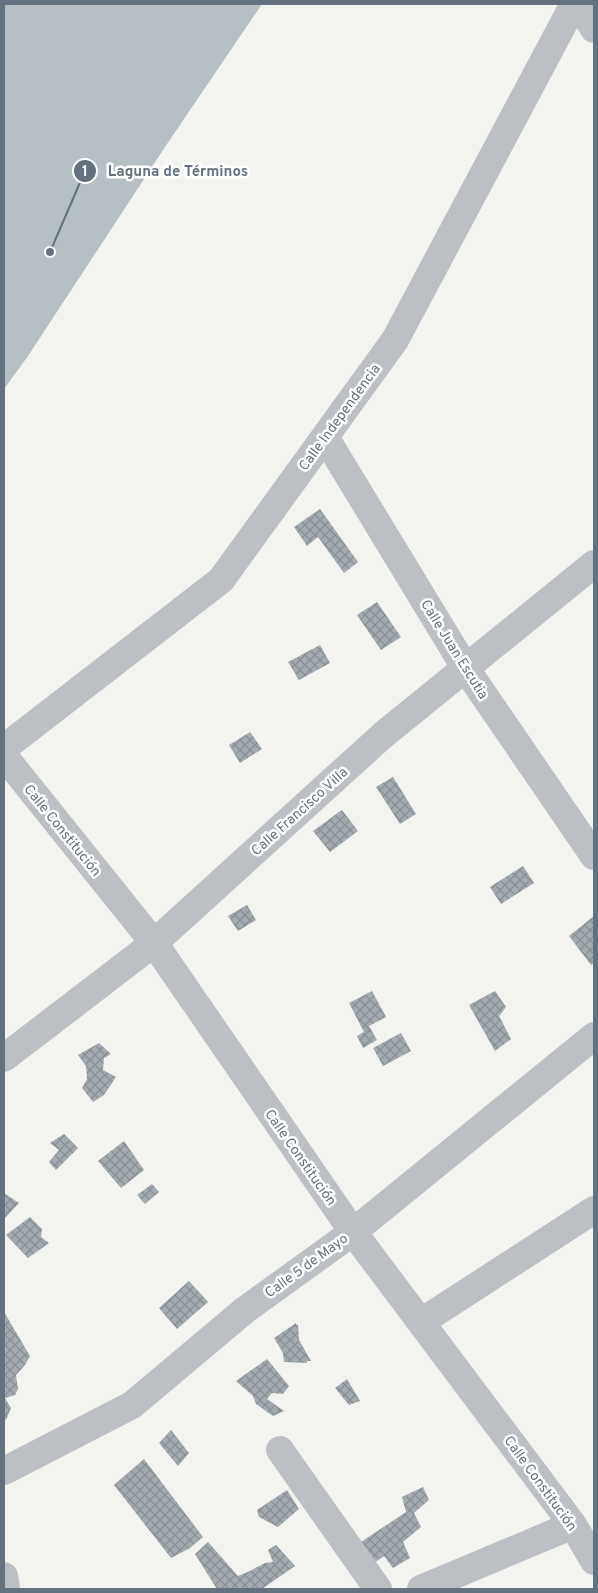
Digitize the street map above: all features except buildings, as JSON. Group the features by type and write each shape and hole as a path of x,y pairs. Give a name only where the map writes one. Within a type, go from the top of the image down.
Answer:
{"street":[{"name":"Calle Independencia","path":"4,748 221,580 395,340 574,4"},
{"path":"579,4 594,29"},
{"name":"Calle Juan Escutia","path":"325,436 466,669 594,856"},
{"name":"Calle Francisco Villa","path":"4,1058 154,943 383,735 594,564"},
{"name":"Calle Constitución","path":"4,756 154,943 353,1232 572,1524 594,1561"},
{"name":"Calle 5 de Mayo","path":"4,1471 132,1405 246,1310 353,1232 594,1036"},
{"path":"421,1322 594,1210"},
{"path":"280,1450 378,1589"},
{"path":"421,1589 572,1524"},
{"path":"4,1576 6,1589"}],"shaded area":[{"path":"4,4 262,4 165,147 28,356 4,389"}],"place":[{"name":"Laguna de Términos","path":"50,252"}]}
